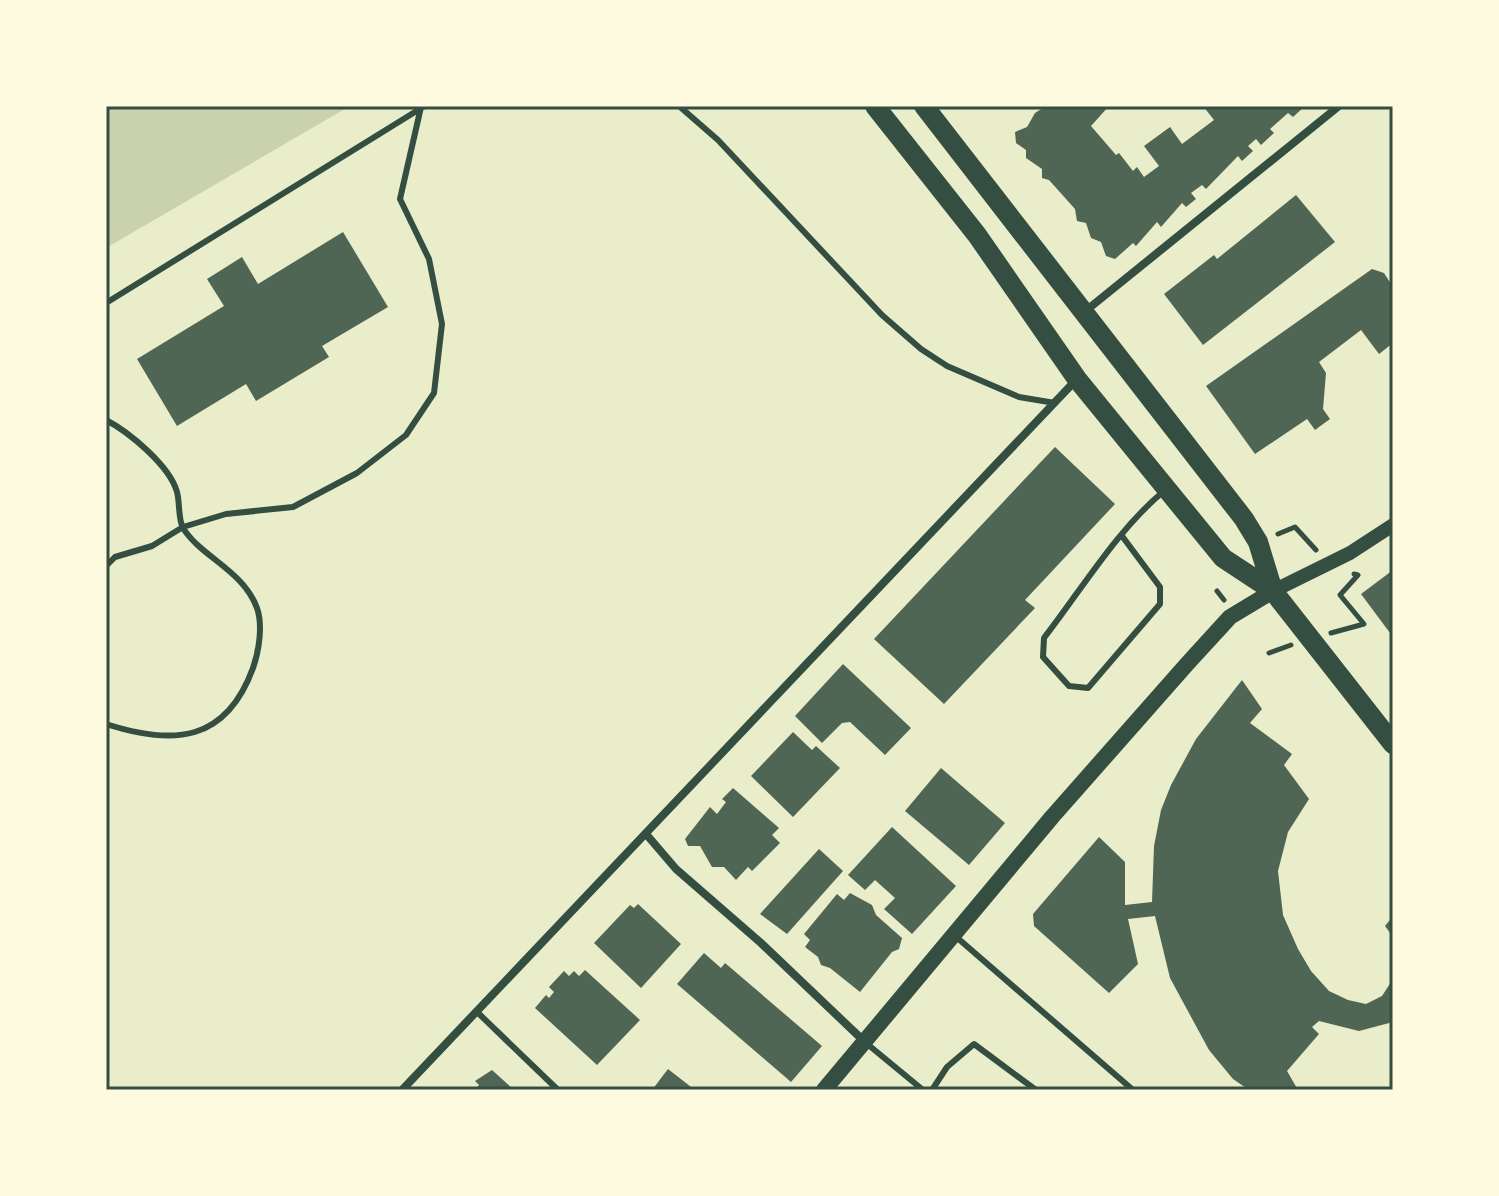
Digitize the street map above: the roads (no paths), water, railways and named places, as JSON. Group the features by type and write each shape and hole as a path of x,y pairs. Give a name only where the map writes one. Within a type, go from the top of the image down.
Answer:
{"main road":[{"path":"875,106 977,235 1077,379 1223,558 1273,591 1393,744"},
{"path":"924,106 1244,519 1258,542 1273,591"},
{"path":"824,1090 1230,617 1273,591"}],"street":[{"path":"1083,314 1339,106"},
{"path":"402,1090 1077,379"},
{"path":"1273,591 1350,553 1393,525"},
{"path":"646,834 676,869 761,943 866,1043"}],"lane":[{"path":"679,106 718,140 882,315 921,349 947,366 1019,397 1055,403"},
{"path":"106,303 422,107"},
{"path":"106,566 115,557 152,546 183,527 226,514 293,507 357,473 406,435 434,393 442,324 429,259 400,199 422,107"},
{"path":"106,420 151,453 176,489 183,527 236,576 257,609 259,651 233,709 203,732 170,737 134,733 106,724"},
{"path":"1122,536 1160,587 1160,604 1088,688 1069,686 1043,657 1044,638 1122,536 1145,507 1167,488"},
{"path":"954,935 1133,1090"},
{"path":"476,1011 557,1089"},
{"path":"866,1043 923,1090"},
{"path":"932,1090 947,1067 974,1044 1036,1090"}]}
